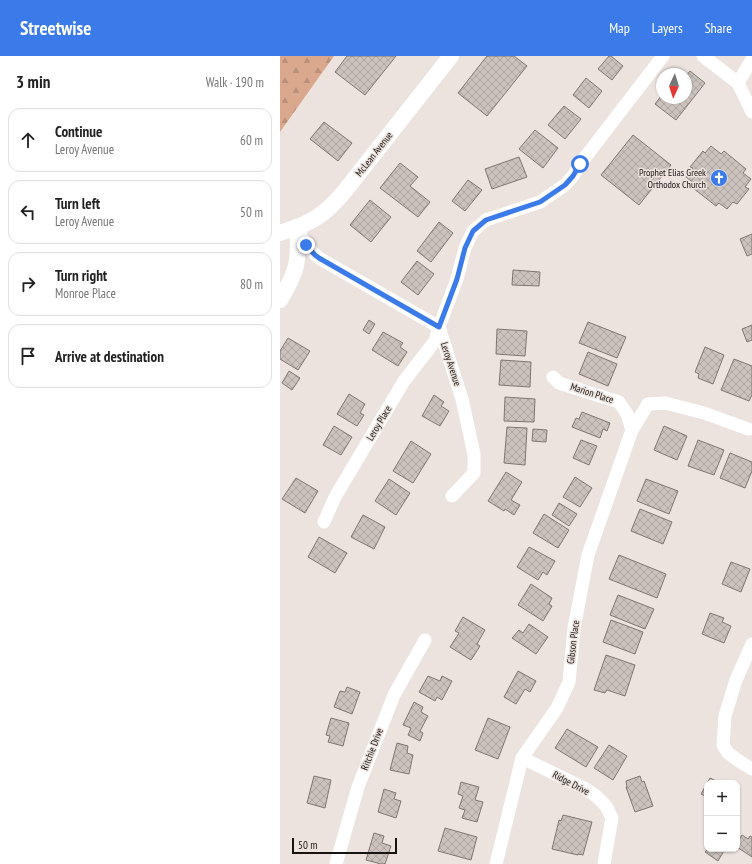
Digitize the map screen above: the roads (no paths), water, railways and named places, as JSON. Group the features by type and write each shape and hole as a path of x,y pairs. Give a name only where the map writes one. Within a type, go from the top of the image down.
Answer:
{"street":[{"name":"McLean Avenue","path":"280,233 315,219 323,214 338,200 451,56"},
{"path":"297,227 306,245 319,258 439,327 457,279 465,248 473,231 486,220 540,202 565,185 664,56"},
{"path":"703,56 738,83 752,112"},
{"path":"738,83 752,59"},
{"path":"280,300 289,285 297,264 297,227"},
{"name":"Leroy Avenue","path":"439,327 462,399 474,454 474,473 452,496"},
{"name":"Leroy Place","path":"324,522 335,496 404,381 435,341 439,327"},
{"name":"Marion Place","path":"553,377 559,383 619,402 627,414 632,430"},
{"name":"Gibson Place","path":"496,864 522,758 557,708 569,682 574,628 588,555 632,430 648,404 665,403 704,413 748,429"},
{"name":"Ritchie Drive","path":"336,864 358,787 394,694 425,640"},
{"path":"752,644 736,680 724,716 723,745 728,753 752,769"},
{"name":"Ridge Drive","path":"522,758 584,788 596,796 606,806 612,818 604,864"}],"place":[{"name":"Prophet Elias Greek Orthodox Church","path":"719,178"}]}
